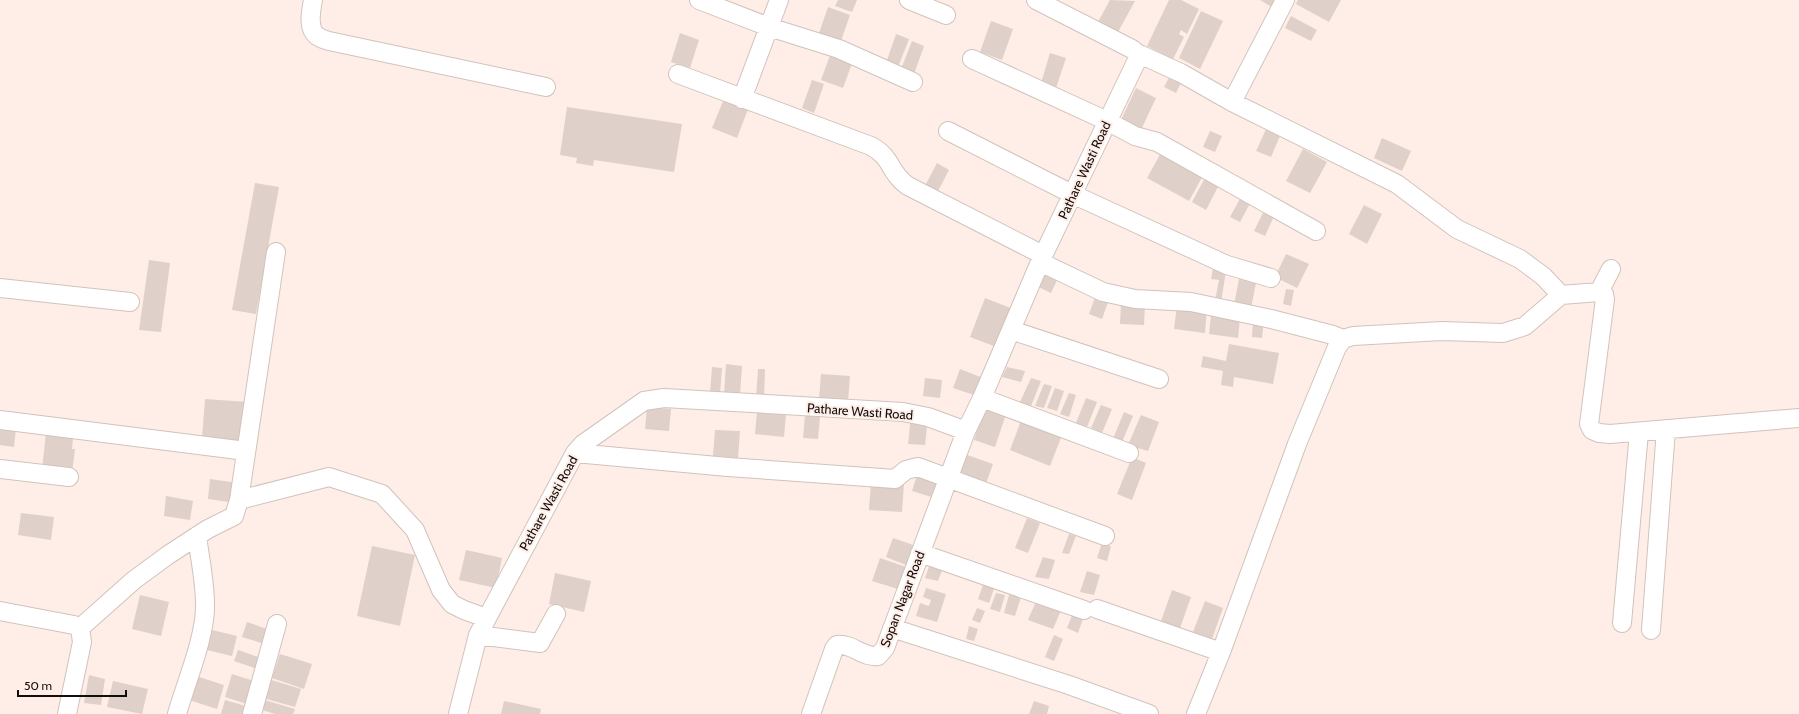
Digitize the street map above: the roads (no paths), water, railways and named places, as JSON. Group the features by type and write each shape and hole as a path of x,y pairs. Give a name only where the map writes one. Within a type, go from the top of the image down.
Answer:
{"street":[{"path":"313,0 311,26 316,36 329,41 546,87"},
{"path":"699,0 769,27 839,49 913,82"},
{"path":"742,99 779,0"},
{"path":"909,0 946,15"},
{"path":"1036,0 1137,53 1181,73 1232,102 1397,184 1457,229 1520,259 1543,276 1561,295"},
{"path":"1232,102 1284,0"},
{"name":"Pathare Wasti Road","path":"458,714 478,635 575,453 583,444 644,401 654,398 664,398 903,412 928,417 966,431 982,398 1041,259 1137,60 1137,53"},
{"path":"972,59 1107,121 1135,136 1157,142 1316,231"},
{"path":"678,74 876,149 886,156 896,176 908,186 1103,292 1135,299 1191,302 1333,335 1342,340"},
{"path":"948,131 1072,194 1227,265 1271,278"},
{"path":"80,628 134,580 168,555 197,536 234,516 239,500 276,252"},
{"path":"1599,292 1611,269"},
{"path":"0,288 130,302"},
{"path":"1196,714 1221,652 1297,444 1337,347 1342,340 1353,336 1442,331 1503,333 1525,326 1561,295 1599,292 1604,294 1605,299 1589,424 1592,430 1599,433 1639,432 1799,418"},
{"path":"1011,330 1158,378"},
{"path":"982,398 1128,453"},
{"path":"0,420 246,451"},
{"path":"1651,630 1666,429"},
{"name":"Sopan Nagar Road","path":"811,714 834,649 837,645 844,644 870,657 878,656 885,648 966,431"},
{"path":"1622,623 1639,432"},
{"path":"575,453 728,467 895,479 906,470 918,467 1105,536"},
{"path":"0,469 69,477"},
{"path":"239,500 329,477 382,494 415,530 441,590 452,604 486,618"},
{"path":"177,714 199,640 204,617 205,604 197,536"},
{"path":"920,553 1221,652"},
{"path":"0,611 74,625 80,628"},
{"path":"478,635 540,643 556,614"},
{"path":"252,714 277,624"},
{"path":"71,713 82,642 80,628"},
{"path":"892,628 1068,685 1149,714"}]}
